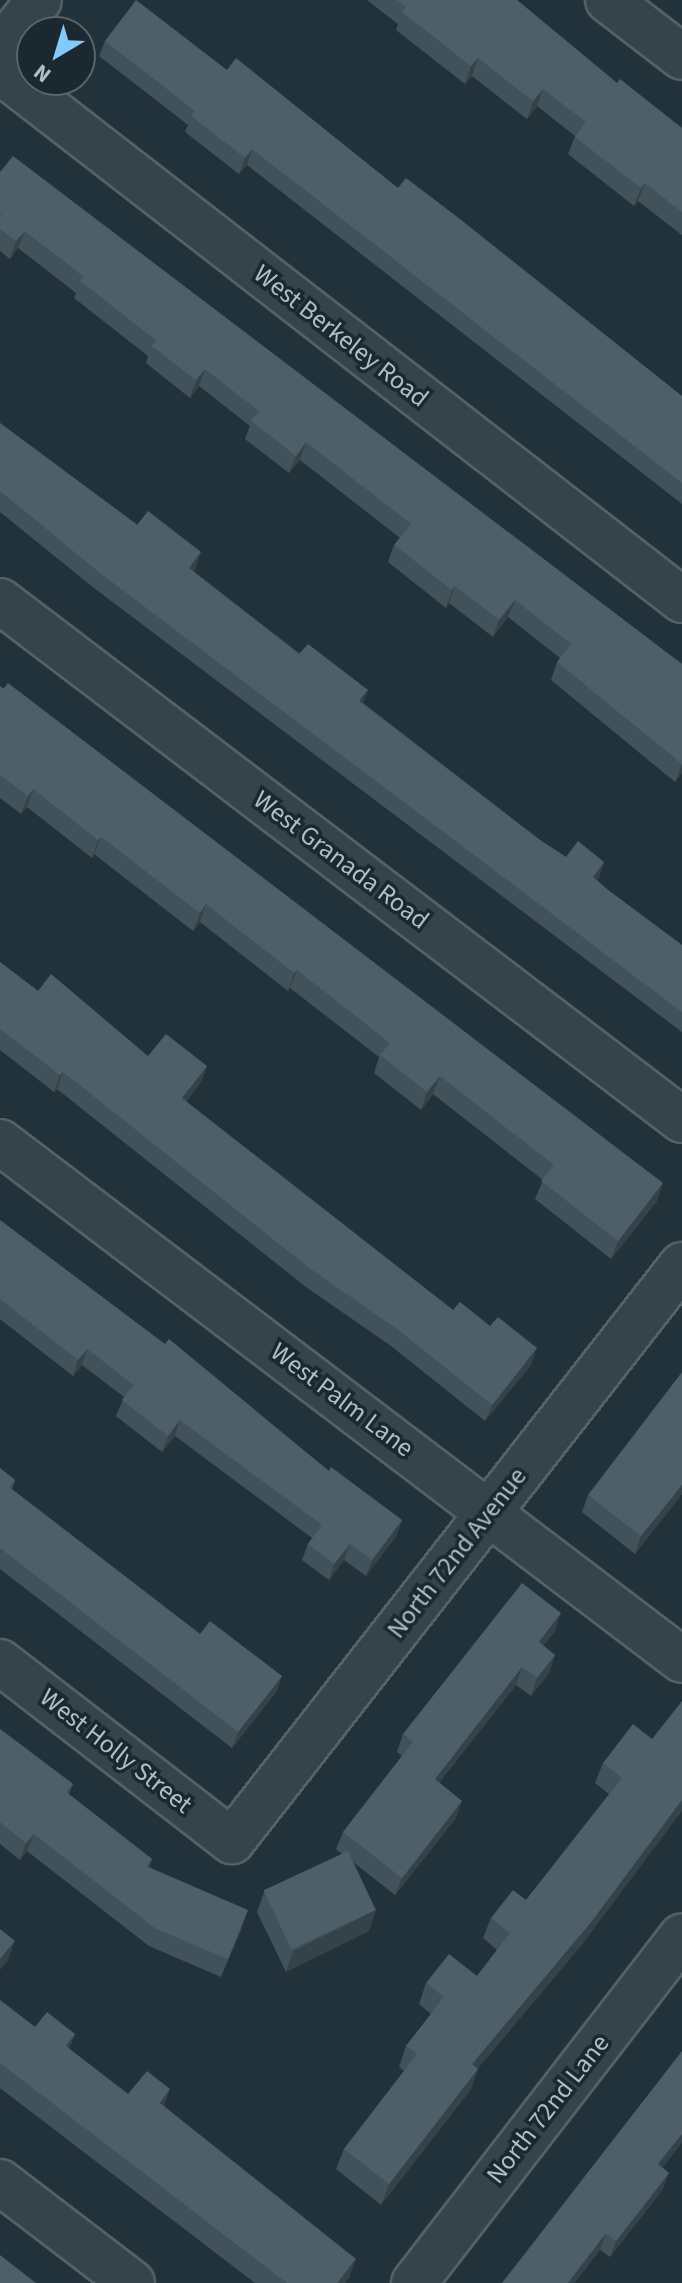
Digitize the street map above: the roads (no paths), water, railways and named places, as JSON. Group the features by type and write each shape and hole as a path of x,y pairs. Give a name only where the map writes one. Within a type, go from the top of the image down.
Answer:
{"street":[{"path":"0,50 39,0"},
{"path":"608,0 682,57"},
{"name":"West Berkeley Road","path":"0,71 682,600"},
{"name":"West Granada Road","path":"0,601 682,1120"},
{"name":"West Palm Lane","path":"0,1142 682,1660"},
{"name":"North 72nd Avenue","path":"232,1841 682,1265"},
{"name":"West Holly Street","path":"0,1662 232,1841"},
{"name":"North 72nd Lane","path":"414,2283 682,1936"},
{"path":"0,2182 132,2283"}]}
